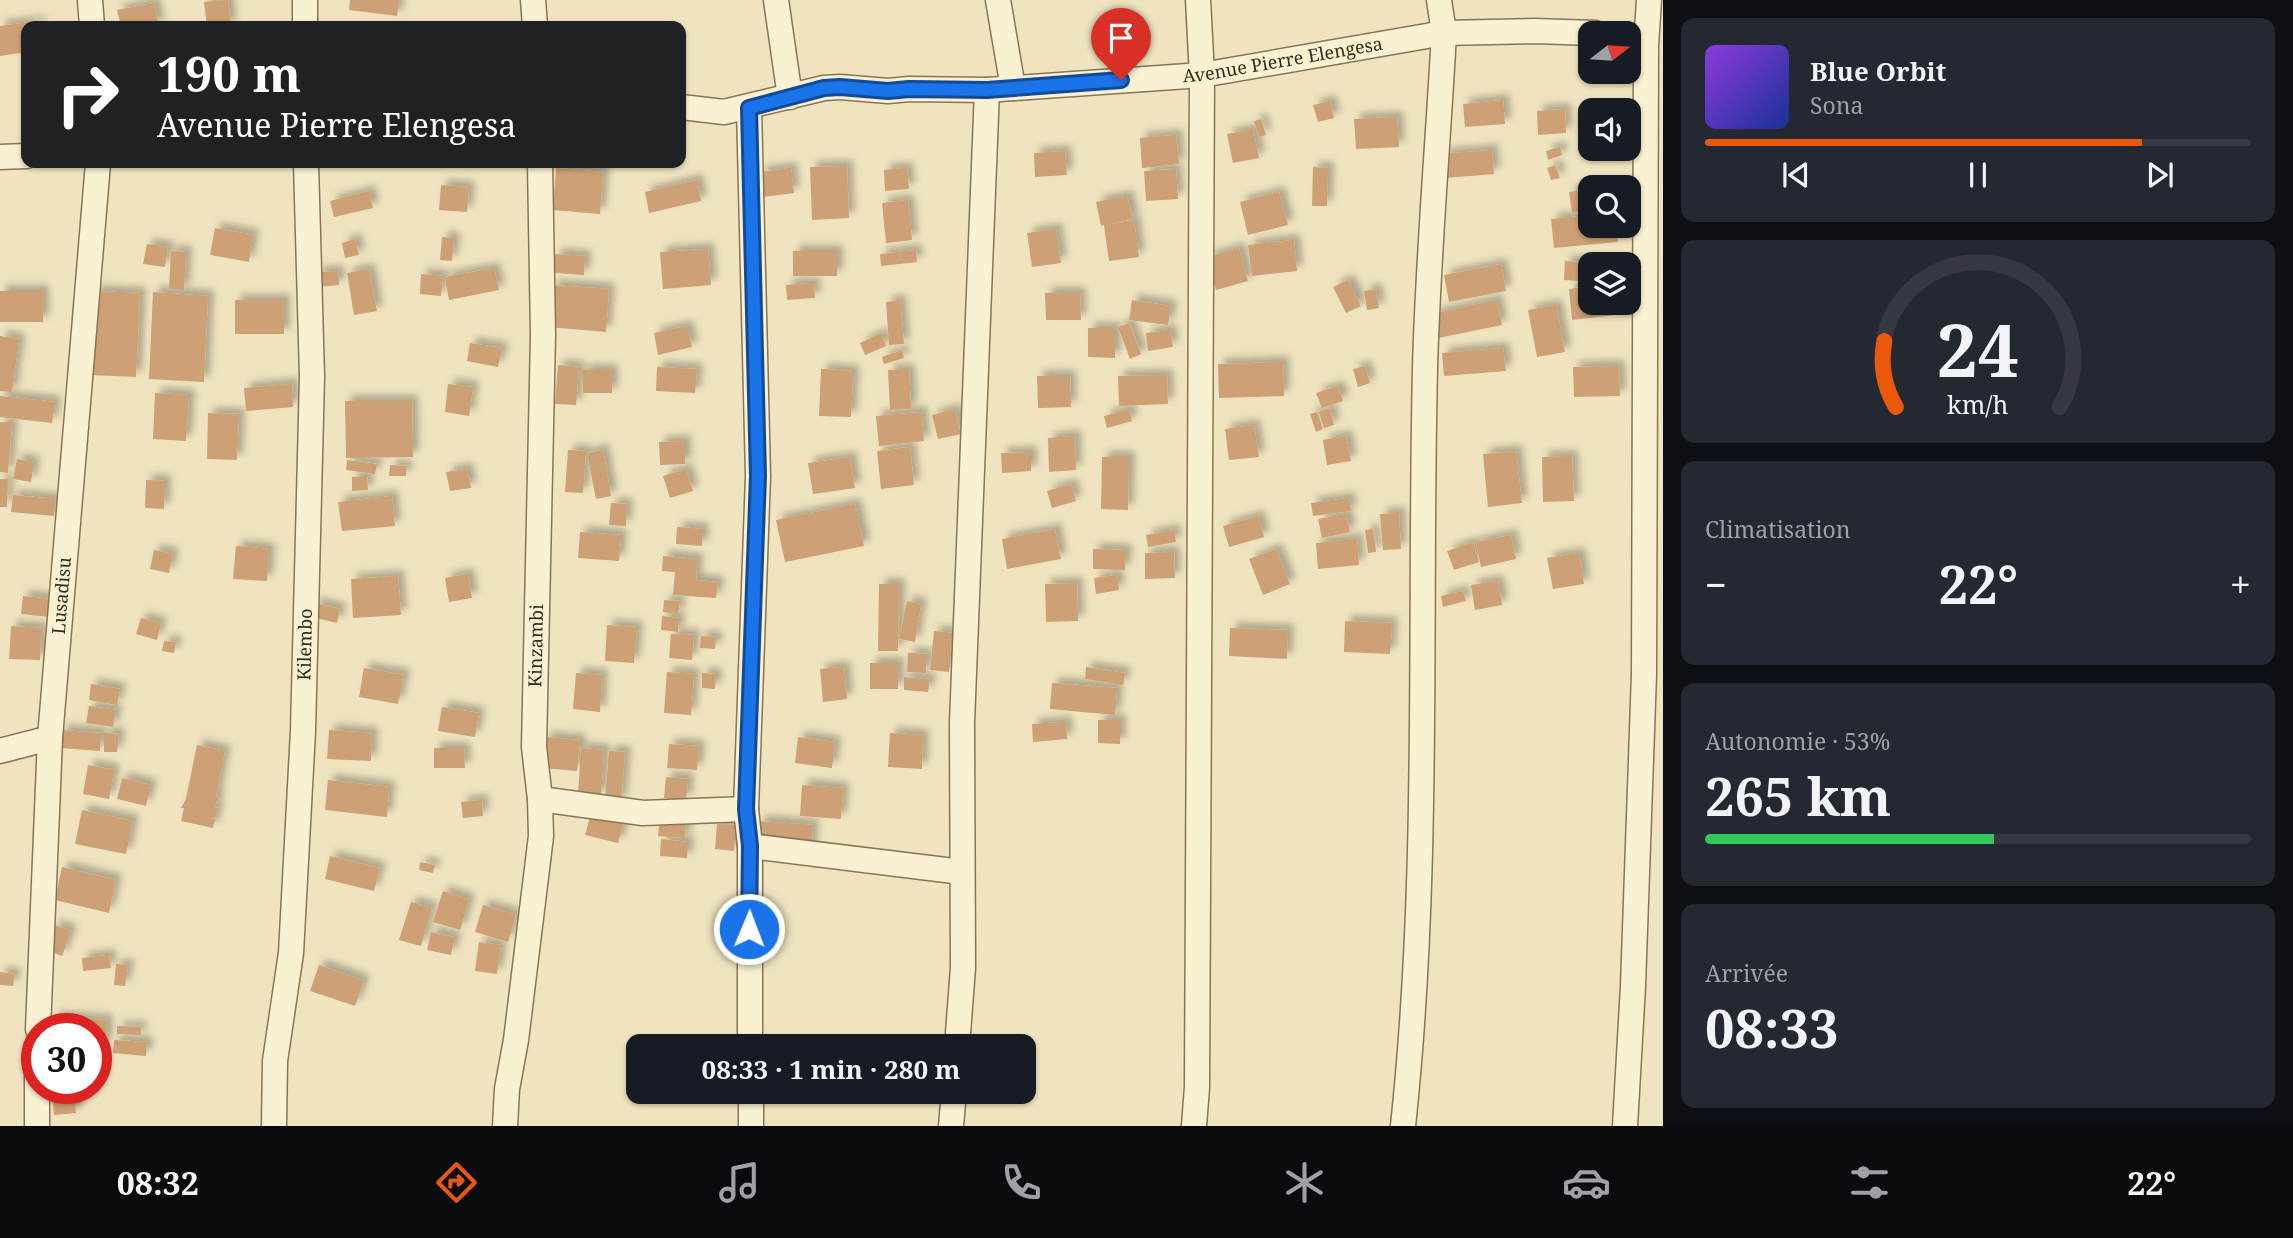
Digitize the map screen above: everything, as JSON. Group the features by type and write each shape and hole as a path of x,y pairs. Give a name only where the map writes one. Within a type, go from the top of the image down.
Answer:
{"street":[{"path":"90,0 92,21"},
{"path":"305,21 306,0"},
{"path":"533,0 535,21"},
{"path":"776,0 790,97"},
{"path":"998,0 1013,88"},
{"path":"1194,1126 1197,1087 1202,75 1198,0"},
{"path":"1403,1126 1415,991 1425,366 1444,33 1439,0"},
{"path":"1625,1126 1633,986 1644,674 1646,44 1649,0"},
{"name":"Avenue Pierre Elengesa","path":"686,108 718,113 749,108 824,88 888,91 987,90 1202,75 1444,33 1578,32"},
{"path":"958,1034 963,968 962,723 987,90"},
{"path":"749,108 758,476 746,809 750,846 750,1034"},
{"path":"0,157 21,156"},
{"name":"Lusadisu","path":"39,1013 50,737 98,168"},
{"name":"Kilembo","path":"274,1126 275,1061 291,953 303,731 313,377 306,168"},
{"name":"Kinzambi","path":"505,1126 507,1089 516,1040 541,836 534,747 543,335 540,168"},
{"path":"0,751 50,737"},
{"path":"540,799 643,813 746,809"},
{"path":"750,846 962,873"},
{"path":"37,1104 37,1126"},
{"path":"751,1104 751,1126"},
{"path":"951,1126 953,1104"}],"building":[{"path":"228,0 230,21 206,21 204,2"},
{"path":"350,0 399,0 397,16 349,10"},
{"path":"154,3 158,21 120,21 117,10"},
{"path":"21,23 21,53 0,56 0,26"},
{"path":"1503,100 1505,124 1465,127 1463,104"},
{"path":"1330,101 1334,118 1318,122 1313,105"},
{"path":"1565,109 1566,133 1538,135 1537,111"},
{"path":"1397,117 1399,147 1356,149 1354,119"},
{"path":"1261,119 1266,135 1259,137 1254,121"},
{"path":"1253,129 1259,158 1233,163 1227,134"},
{"path":"1176,135 1179,164 1142,168 1140,138"},
{"path":"1560,147 1562,155 1548,160 1546,151"},
{"path":"1492,150 1494,174 1445,178 1443,154"},
{"path":"1065,151 1067,175 1035,177 1034,153"},
{"path":"1555,165 1560,178 1551,180 1547,168"},
{"path":"847,166 849,218 812,220 810,167"},
{"path":"1313,167 1328,168 1327,206 1312,206"},
{"path":"556,168 603,172 600,214 553,210"},
{"path":"791,168 794,193 763,197 760,172"},
{"path":"907,168 909,189 885,191 884,170"},
{"path":"1176,169 1178,199 1146,201 1144,171"},
{"path":"697,180 701,201 649,213 645,192"},
{"path":"441,185 469,187 467,212 439,210"},
{"path":"369,191 373,208 334,217 330,201"},
{"path":"1578,191 1578,212 1572,213 1569,192"},
{"path":"1279,192 1288,225 1248,235 1240,202"},
{"path":"1127,196 1133,219 1110,224 1134,221 1139,257 1109,261 1104,225 1101,226 1096,202"},
{"path":"908,200 912,240 886,243 882,203"},
{"path":"1578,216 1578,238 1618,238 1618,242 1554,248 1551,219"},
{"path":"215,228 253,235 249,262 210,255"},
{"path":"1056,229 1061,263 1032,267 1027,233"},
{"path":"442,237 454,238 452,261 440,260"},
{"path":"355,239 359,255 345,258 342,243"},
{"path":"1294,240 1297,271 1252,276 1248,245"},
{"path":"147,244 168,247 165,267 143,264"},
{"path":"1239,248 1248,281 1216,290 1207,257"},
{"path":"708,249 711,285 663,289 660,252"},
{"path":"916,250 917,262 881,266 880,254"},
{"path":"171,251 186,252 184,290 169,289"},
{"path":"793,251 837,251 837,276 793,276"},
{"path":"555,254 585,256 584,275 554,273"},
{"path":"1565,261 1578,262 1578,281 1564,280"},
{"path":"1501,264 1506,291 1449,302 1444,275"},
{"path":"494,268 499,290 449,300 445,277"},
{"path":"369,269 377,311 354,315 347,273"},
{"path":"338,271 339,285 318,287 317,272"},
{"path":"421,274 443,276 441,296 420,294"},
{"path":"1348,280 1361,306 1346,313 1333,287"},
{"path":"814,283 815,298 787,300 786,285"},
{"path":"552,285 609,289 606,332 548,327"},
{"path":"1578,288 1578,315 1615,315 1572,320 1569,289"},
{"path":"1376,289 1379,308 1367,310 1364,291"},
{"path":"0,291 43,291 43,322 0,322"},
{"path":"93,291 140,293 136,377 89,375"},
{"path":"153,292 208,296 204,382 149,379"},
{"path":"1045,293 1080,293 1081,320 1046,320"},
{"path":"235,300 284,300 284,334 235,334"},
{"path":"900,300 904,344 889,345 886,302"},
{"path":"1132,300 1171,306 1168,325 1129,320"},
{"path":"1496,300 1502,325 1438,338 1433,314"},
{"path":"1556,305 1565,352 1537,357 1528,310"},
{"path":"1129,323 1141,354 1130,359 1118,327"},
{"path":"687,326 692,347 658,355 654,333"},
{"path":"1088,328 1115,328 1115,358 1088,357"},
{"path":"1170,330 1173,347 1148,351 1146,333"},
{"path":"881,333 886,346 865,355 860,343"},
{"path":"0,336 19,339 12,392 0,391"},
{"path":"470,343 502,348 498,367 467,361"},
{"path":"1503,348 1506,371 1444,376 1442,353"},
{"path":"902,350 904,358 884,364 882,357"},
{"path":"1283,362 1284,396 1219,398 1218,364"},
{"path":"558,365 579,367 576,405 555,404"},
{"path":"1365,366 1370,383 1358,387 1353,369"},
{"path":"1619,366 1620,396 1574,397 1573,367"},
{"path":"657,367 697,369 695,393 656,391"},
{"path":"821,369 853,371 851,417 819,416"},
{"path":"582,370 612,370 612,393 583,393"},
{"path":"888,370 909,370 911,409 890,410"},
{"path":"1167,375 1168,404 1119,406 1118,376"},
{"path":"1037,376 1070,376 1071,407 1038,408"},
{"path":"292,384 293,407 246,411 244,388"},
{"path":"448,384 473,387 469,416 445,412"},
{"path":"1338,386 1343,401 1322,408 1316,393"},
{"path":"155,393 189,395 186,441 153,439"},
{"path":"0,396 55,402 52,423 0,417"},
{"path":"345,401 412,401 413,457 346,458"},
{"path":"1330,408 1334,425 1324,428 1319,412"},
{"path":"955,409 961,434 938,439 932,415"},
{"path":"1129,409 1132,421 1107,428 1104,416"},
{"path":"921,412 924,441 879,446 876,416"},
{"path":"1317,412 1323,429 1316,432 1310,414"},
{"path":"208,413 239,414 237,460 207,459"},
{"path":"0,422 12,422 8,473 0,472"},
{"path":"1254,425 1259,457 1229,460 1225,429"},
{"path":"1075,436 1076,470 1049,472 1048,438"},
{"path":"1346,436 1351,461 1327,465 1323,440"},
{"path":"685,441 685,464 660,465 659,442"},
{"path":"910,447 914,485 881,489 877,451"},
{"path":"568,450 586,451 583,493 565,492"},
{"path":"603,450 611,496 596,499 587,453"},
{"path":"1516,451 1522,503 1488,507 1483,454"},
{"path":"1031,452 1031,471 1002,473 1001,453"},
{"path":"1572,456 1574,501 1543,502 1542,457"},
{"path":"850,457 855,488 813,494 808,463"},
{"path":"1102,457 1129,457 1128,510 1101,509"},
{"path":"17,459 34,462 31,482 13,479"},
{"path":"347,460 377,464 375,474 346,470"},
{"path":"390,465 406,466 406,476 389,476"},
{"path":"467,469 471,488 450,491 446,472"},
{"path":"686,469 693,491 670,498 663,476"},
{"path":"367,476 368,490 352,491 352,477"},
{"path":"0,479 8,479 7,507 0,507"},
{"path":"146,480 165,481 164,509 145,508"},
{"path":"1071,484 1076,501 1052,508 1047,491"},
{"path":"13,495 56,499 54,516 11,512"},
{"path":"392,496 395,526 342,531 338,502"},
{"path":"1349,498 1351,511 1313,516 1311,503"},
{"path":"611,503 627,504 626,526 609,525"},
{"path":"855,504 864,546 785,562 776,520"},
{"path":"1399,513 1401,549 1383,550 1380,514"},
{"path":"1346,514 1350,532 1322,538 1318,519"},
{"path":"1258,516 1264,537 1229,547 1223,526"},
{"path":"677,527 703,529 702,546 676,544"},
{"path":"1055,529 1061,559 1007,569 1002,539"},
{"path":"1373,529 1376,552 1368,553 1365,530"},
{"path":"1174,530 1176,542 1148,547 1146,535"},
{"path":"580,532 621,535 619,561 578,558"},
{"path":"1511,535 1516,559 1481,567 1476,542"},
{"path":"1357,539 1359,565 1318,569 1316,543"},
{"path":"1473,542 1479,562 1454,570 1447,551"},
{"path":"236,546 269,549 267,581 233,579"},
{"path":"1093,549 1126,550 1125,570 1093,569"},
{"path":"1276,549 1290,584 1263,595 1249,559"},
{"path":"154,550 173,554 169,573 150,569"},
{"path":"1174,552 1175,578 1145,579 1145,553"},
{"path":"1579,553 1584,584 1553,589 1547,558"},
{"path":"663,556 697,559 696,580 718,582 716,598 673,595 675,572 662,571"},
{"path":"468,574 472,598 449,602 445,578"},
{"path":"1117,575 1119,590 1096,594 1094,578"},
{"path":"398,576 401,615 353,618 351,579"},
{"path":"1498,581 1502,605 1475,610 1471,585"},
{"path":"1077,583 1078,621 1046,622 1045,584"},
{"path":"879,584 899,584 898,651 878,651"},
{"path":"1463,591 1466,601 1443,607 1441,596"},
{"path":"23,596 51,599 50,617 21,614"},
{"path":"664,600 680,601 678,614 663,612"},
{"path":"907,601 921,604 915,642 899,639"},
{"path":"315,603 340,609 337,623 312,617"},
{"path":"662,616 679,618 678,632 661,630"},
{"path":"141,618 161,623 157,640 136,634"},
{"path":"1345,621 1392,623 1390,654 1344,652"},
{"path":"607,625 637,627 634,663 605,661"},
{"path":"11,626 41,628 40,660 9,659"},
{"path":"1230,628 1288,630 1287,659 1229,656"},
{"path":"934,631 953,633 949,672 930,670"},
{"path":"671,634 694,635 692,660 669,658"},
{"path":"701,636 716,637 715,649 700,648"},
{"path":"164,641 176,642 174,653 162,651"},
{"path":"908,653 927,654 926,673 907,672"},
{"path":"870,663 898,663 898,689 870,689"},
{"path":"844,667 847,699 823,702 820,669"},
{"path":"1086,667 1125,673 1123,685 1085,679"},
{"path":"364,668 404,675 398,704 359,697"},
{"path":"667,672 694,674 691,715 664,713"},
{"path":"576,673 602,675 600,712 573,709"},
{"path":"702,673 716,674 715,689 702,688"},
{"path":"904,677 930,679 928,692 904,690"},
{"path":"1052,683 1117,688 1115,715 1050,709"},
{"path":"91,684 120,689 117,705 89,700"},
{"path":"89,706 116,710 113,727 86,723"},
{"path":"442,707 479,713 475,737 438,731"},
{"path":"1098,720 1120,720 1120,744 1098,743"},
{"path":"1066,722 1067,739 1033,742 1032,724"},
{"path":"61,730 101,733 100,751 60,748"},
{"path":"329,730 372,733 371,761 327,759"},
{"path":"104,733 119,734 117,752 104,752"},
{"path":"890,733 923,735 922,769 888,767"},
{"path":"545,737 580,740 577,771 543,768"},
{"path":"798,737 835,742 832,768 795,763"},
{"path":"669,744 699,746 697,770 667,768"},
{"path":"197,745 225,751 216,797 219,798 214,807 218,808 215,818 211,818 215,819 213,828 181,821 184,808 181,808 186,799"},
{"path":"434,748 464,748 465,768 434,768"},
{"path":"581,748 604,750 601,796 578,794"},
{"path":"609,751 625,752 621,802 605,801"},
{"path":"88,765 114,770 109,799 83,794"},
{"path":"666,777 688,779 686,800 664,798"},
{"path":"122,778 151,785 146,806 117,799"},
{"path":"328,780 389,787 387,817 325,810"},
{"path":"802,785 843,788 841,819 800,816"},
{"path":"482,800 483,816 463,818 461,802"},
{"path":"82,810 133,821 126,854 75,844"},
{"path":"591,813 624,821 618,843 585,835"},
{"path":"660,818 686,821 685,838 658,836"},
{"path":"759,821 813,825 811,852 757,848"},
{"path":"717,824 736,825 734,851 715,849"},
{"path":"661,839 688,842 687,858 660,856"},
{"path":"330,856 380,868 374,891 325,879"},
{"path":"420,862 435,865 433,873 419,870"},
{"path":"62,867 116,880 109,913 55,900"},
{"path":"443,891 469,900 460,930 433,922"},
{"path":"411,902 432,908 421,946 399,940"},
{"path":"483,905 516,915 508,942 475,932"},
{"path":"55,925 71,931 62,956 46,950"},
{"path":"431,932 455,937 451,955 427,950"},
{"path":"479,942 501,945 497,974 475,971"},
{"path":"109,955 111,968 83,971 82,958"},
{"path":"116,964 128,965 125,986 114,985"},
{"path":"319,965 364,981 355,1006 310,991"},
{"path":"0,972 15,974 13,986 0,985"},
{"path":"117,1026 141,1027 141,1035 117,1034"},
{"path":"114,1040 147,1042 146,1056 113,1053"},
{"path":"53,1104 75,1104 76,1113 54,1115"}],"route":[{"path":"749,929 750,846 746,809 758,476 749,108 824,88 888,91 987,90 1121,80"}]}
